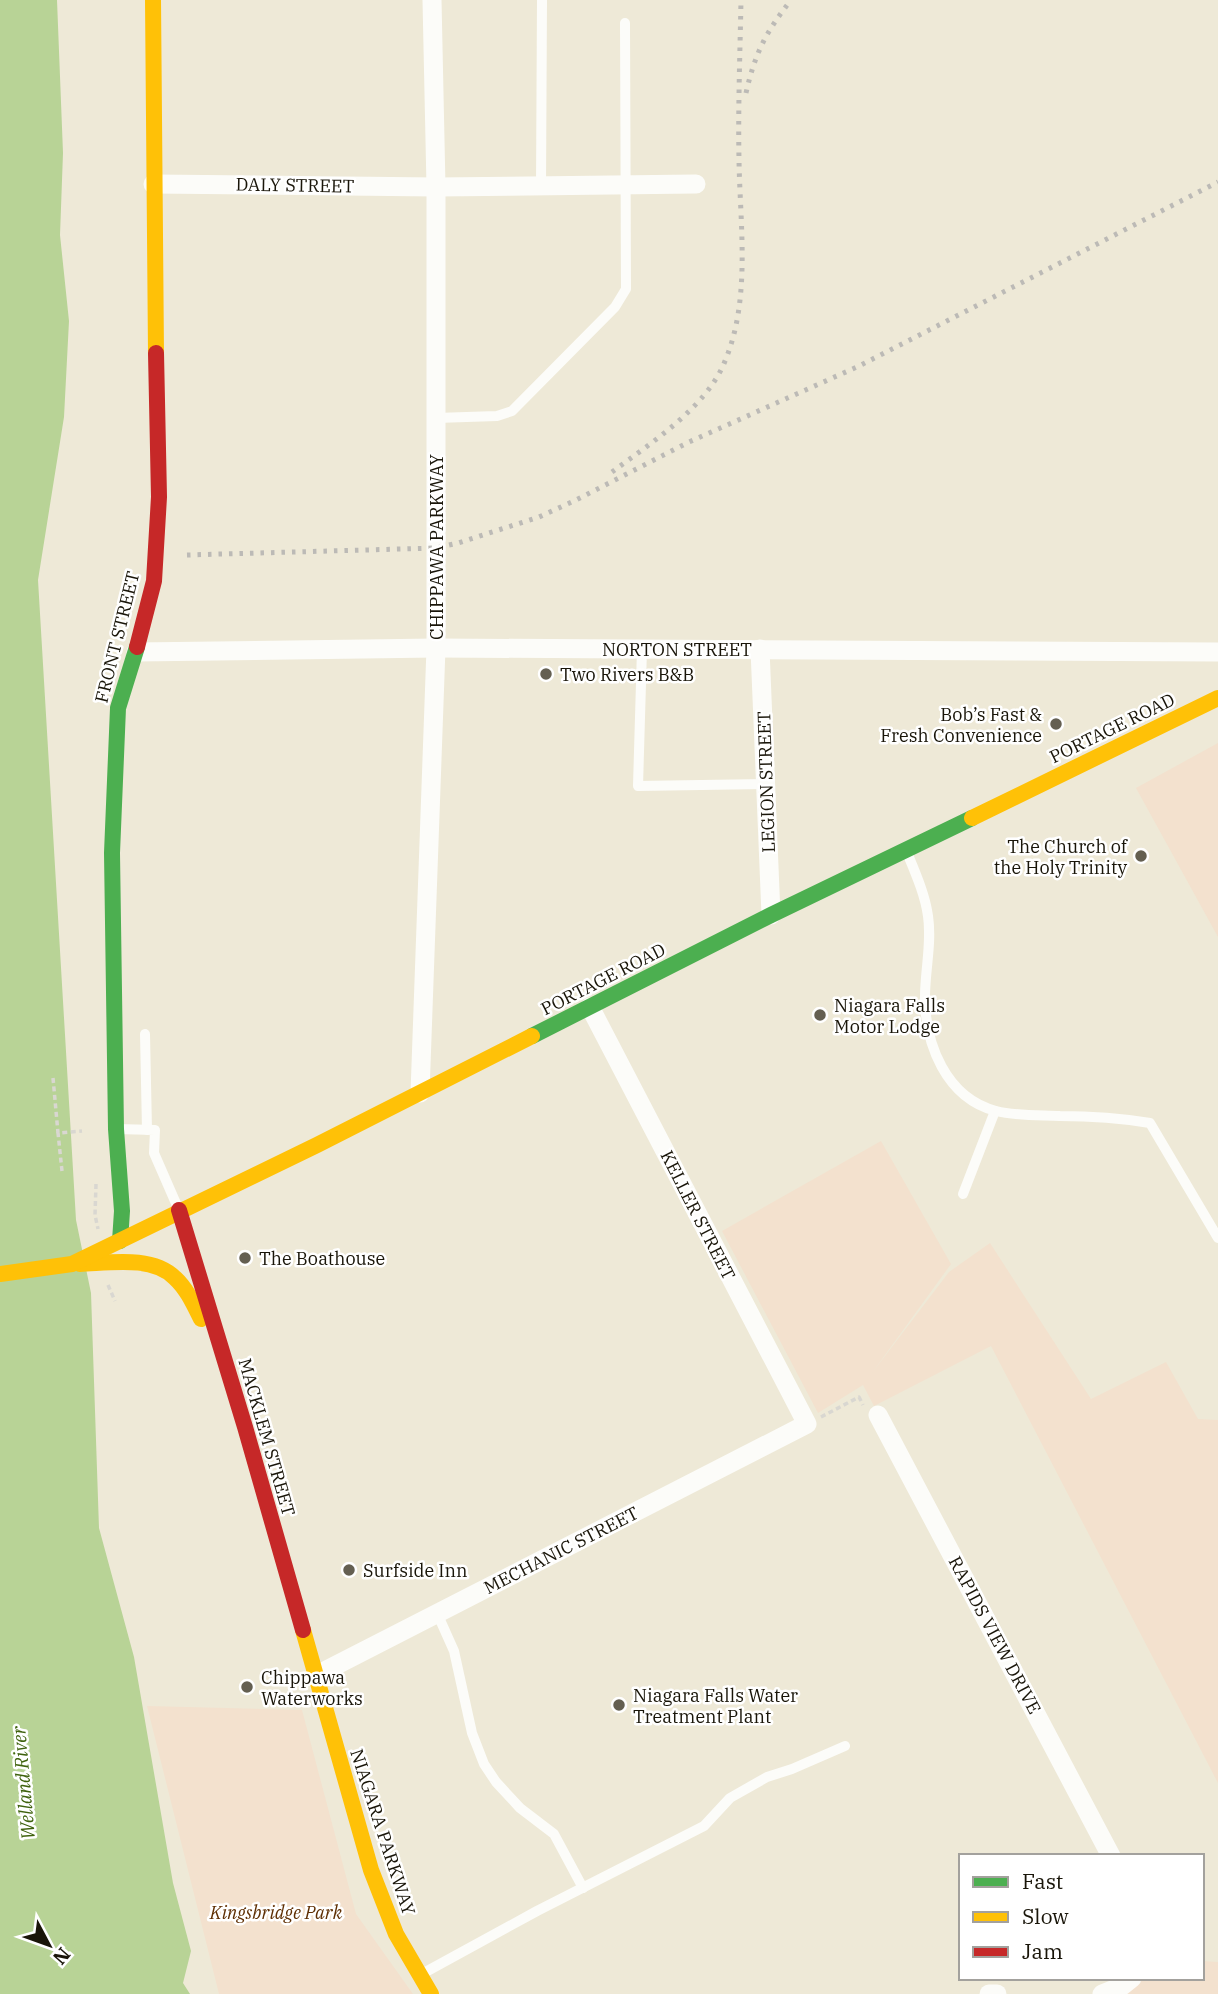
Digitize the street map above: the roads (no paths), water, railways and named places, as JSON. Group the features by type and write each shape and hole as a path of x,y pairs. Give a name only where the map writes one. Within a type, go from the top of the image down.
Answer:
{"main road":[{"name":"FRONT STREET","path":"120,1241 122,1211 111,1097 112,853 118,708 154,581 159,497 153,184 153,0"},
{"name":"PORTAGE ROAD","path":"0,1274 72,1264 771,915 1218,698"},
{"name":"MACKLEM STREET","path":"179,1210 231,1380 315,1676"},
{"path":"72,1264 124,1262 152,1266 170,1274 185,1289 231,1380"},
{"name":"NIAGARA PARKWAY","path":"315,1676 384,1909 418,1976 431,1994"}],"street":[{"name":"CHIPPAWA PARKWAY","path":"419,1093 436,648 436,187 432,0"},
{"name":"DALY STREET","path":"153,184 436,187 696,184"},
{"name":"NORTON STREET","path":"136,652 436,648 1218,652"},
{"name":"LEGION STREET","path":"760,649 771,915"},
{"name":"KELLER STREET","path":"590,1007 807,1424"},
{"name":"RAPIDS VIEW DRIVE","path":"878,1415 1110,1854"},
{"name":"MECHANIC STREET","path":"315,1676 807,1424"},
{"path":"1106,1993 1129,1980"},
{"path":"989,1994 997,1994"}],"lane":[{"path":"541,186 542,0"},
{"path":"436,418 497,416 512,411 615,307 626,289 625,23"},
{"path":"642,649 638,786 766,784"},
{"path":"906,850 928,915 925,995 927,1026 936,1056 953,1085 977,1104 995,1111 1019,1115 1115,1117 1150,1123 1218,1238"},
{"path":"145,1034 146,1130"},
{"path":"962,1194 995,1111"},
{"path":"116,1129 155,1130 154,1153 179,1210"},
{"path":"437,1613 454,1651 471,1733 484,1764 512,1800 554,1834 583,1888"},
{"path":"418,1976 704,1826 730,1798 756,1783 845,1746"}],"water":[{"name":"Welland River","path":"0,0 57,0 63,153 60,235 69,321 64,417 38,580 76,1220 91,1293 99,1528 134,1657 173,1883 191,1951 183,1983 190,1994 0,1994"}],"railway":[{"path":"612,472 692,409 717,378 733,337 738,313 742,262 739,140 741,0"},
{"path":"746,93 762,44 791,0"},
{"path":"187,555 436,548 539,517 689,442 857,367 1218,182"}],"place":[{"name":"Two Rivers B&B","path":"546,674"},
{"name":"Bob’s Fast & Fresh Convenience","path":"1056,724"},
{"name":"The Church of the Holy Trinity","path":"1141,856"},
{"name":"Niagara Falls Motor Lodge","path":"820,1015"},
{"name":"The Boathouse","path":"245,1258"},
{"name":"Surfside Inn","path":"349,1570"},
{"name":"Chippawa Waterworks","path":"247,1687"},
{"name":"Niagara Falls Water Treatment Plant","path":"619,1705"}],"park label":[{"name":"Kingsbridge Park","path":"276,1912"}]}
